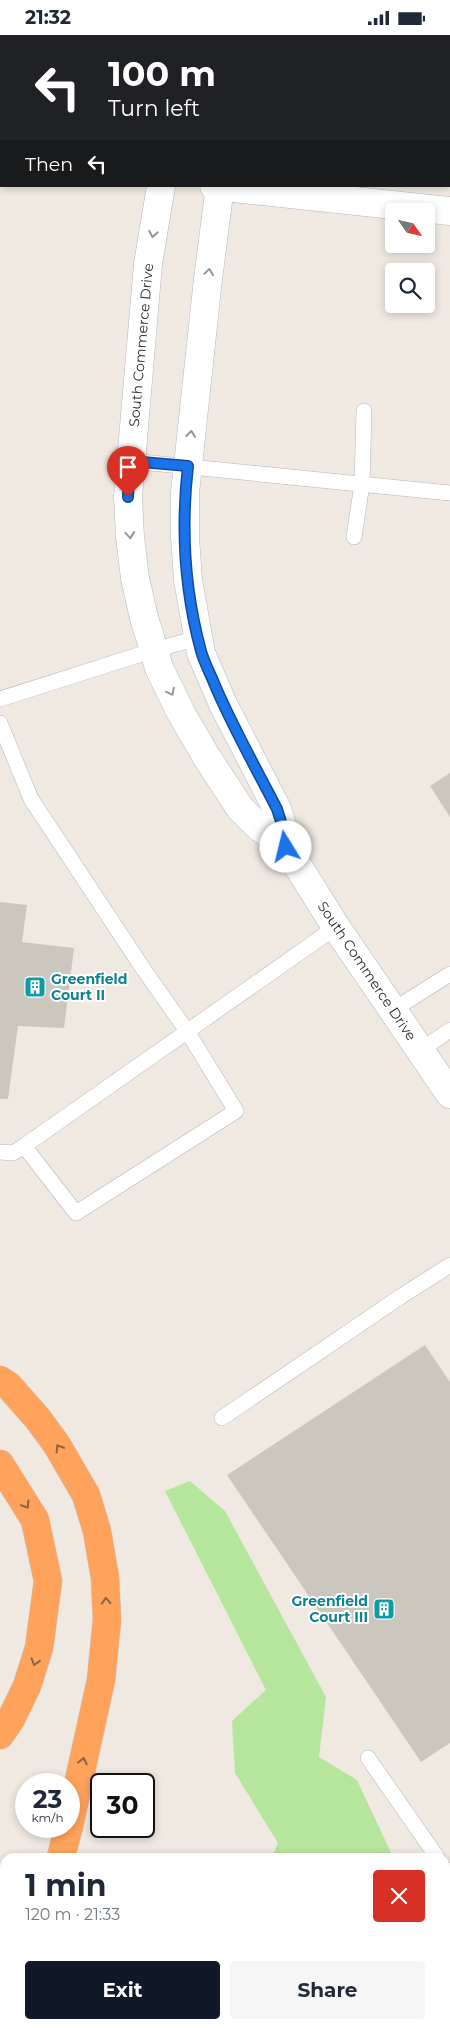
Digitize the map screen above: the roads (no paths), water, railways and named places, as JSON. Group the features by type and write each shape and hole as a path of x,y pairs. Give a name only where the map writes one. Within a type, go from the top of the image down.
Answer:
{"highway":[{"path":"0,1380 8,1386 38,1419 58,1445 86,1495 97,1531 103,1568 107,1620 100,1680 80,1774"},
{"path":"0,1464 35,1520 48,1581 39,1648 27,1687 11,1719 0,1735"},
{"path":"62,1853 66,1838"}],"street":[{"name":"South Commerce Drive","path":"162,187 148,264 128,497 130,537 144,618 159,668 181,713 240,808 258,826 286,847 336,927 450,1094"},
{"name":"South Commerce Drive","path":"220,187 185,493 185,537 188,580 201,653 223,704 277,809 286,847"},
{"path":"220,187 450,211"}],"lane":[{"path":"354,537 362,484 364,411"},
{"path":"130,461 450,493"},
{"path":"0,699 198,638"},
{"path":"0,723 31,799 144,970 187,1031 236,1111 76,1213 24,1145"},
{"path":"0,1152 13,1153 336,927"},
{"path":"393,1010 450,974"},
{"path":"421,1050 450,1030"},
{"path":"222,1418 450,1265"},
{"path":"368,1757 434,1853"}],"place":[{"name":"Greenfield Court II","path":"35,987"},
{"name":"Greenfield Court III","path":"384,1609"}]}
